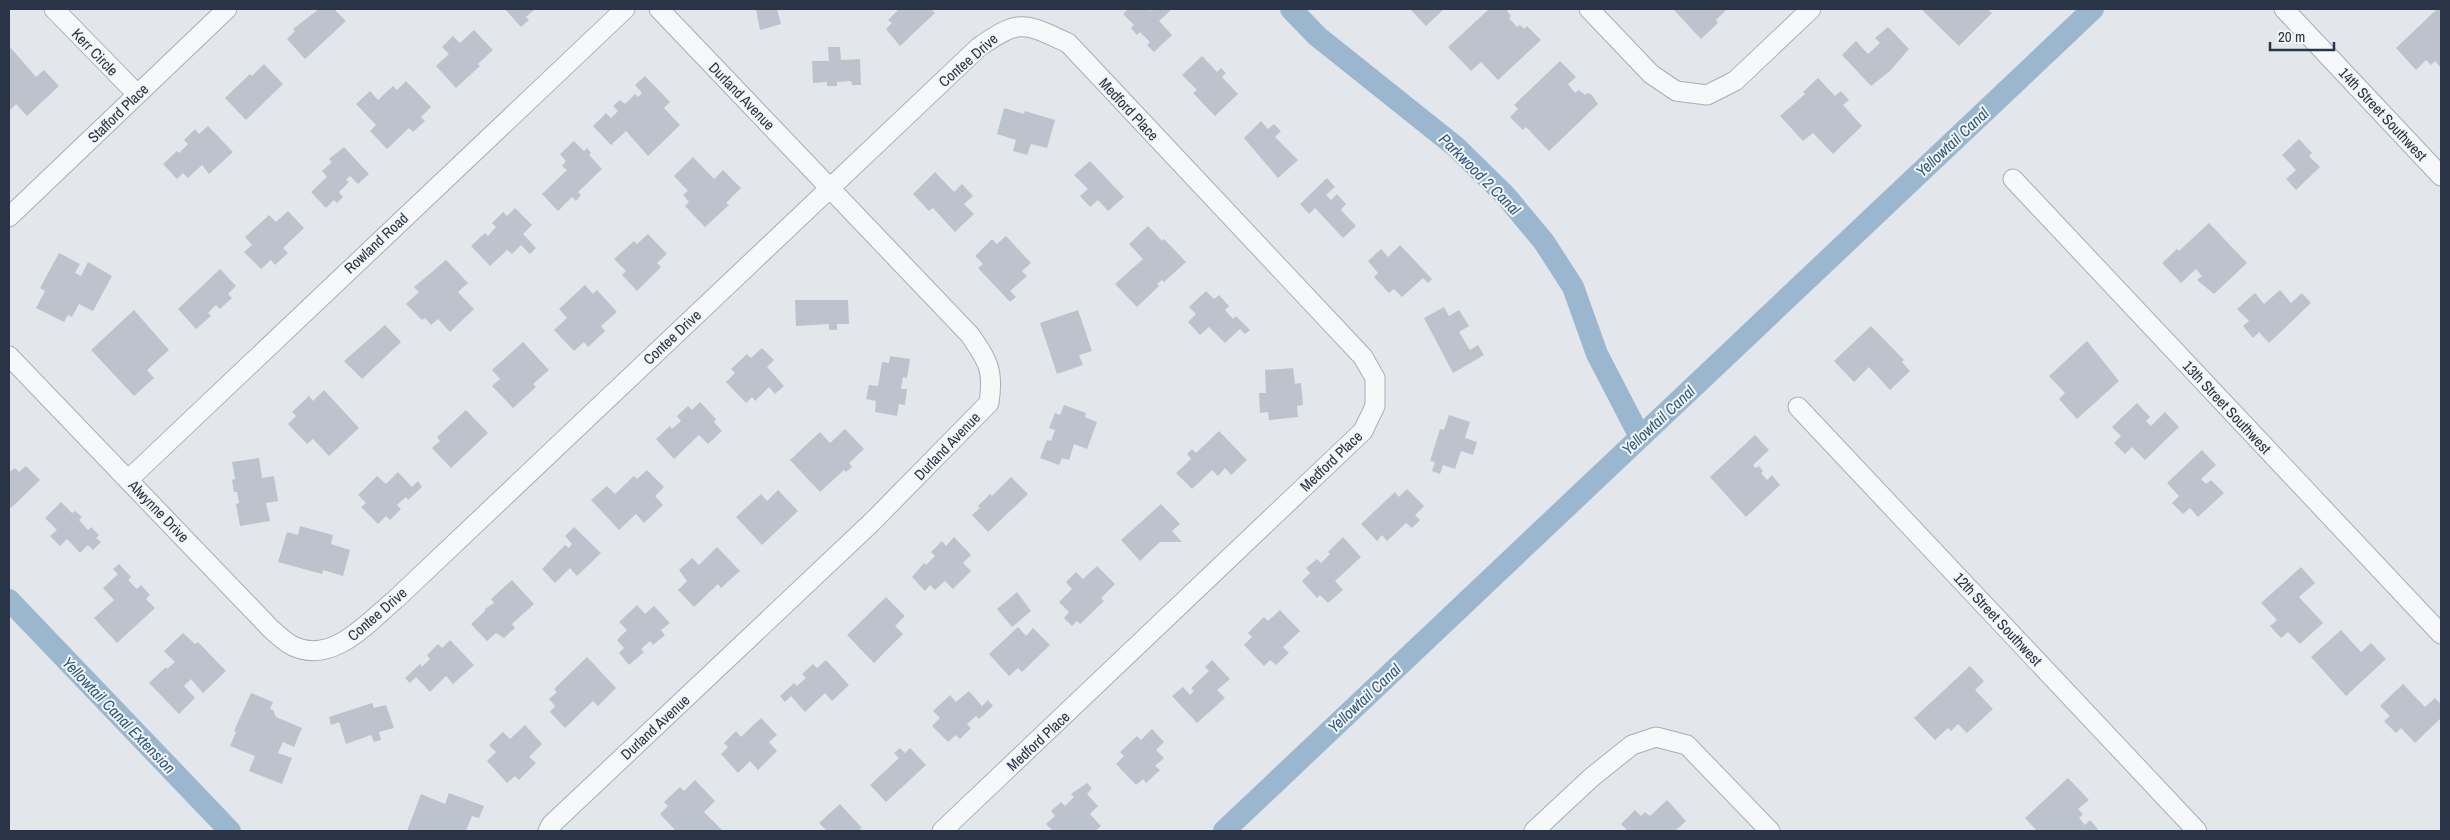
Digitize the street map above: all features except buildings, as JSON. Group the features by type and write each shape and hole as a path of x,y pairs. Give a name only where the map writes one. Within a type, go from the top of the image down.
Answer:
{"street":[{"name":"Kerr Circle","path":"54,9 137,94"},
{"name":"Stafford Place","path":"9,217 227,9"},
{"name":"Rowland Road","path":"129,479 625,9"},
{"name":"Durland Avenue","path":"548,831 551,825 872,522 989,403 993,380 985,356 970,335 659,9"},
{"path":"1589,9 1651,74 1676,92 1707,95 1735,81 1811,9"},
{"name":"14th Street Southwest","path":"2284,9 2441,176"},
{"name":"Contee Drive","path":"317,652 345,642 396,599 979,47 1004,30 1029,26"},
{"name":"Medford Place","path":"942,831 1363,431 1375,406 1375,378 1363,357 1068,43 1029,26"},
{"name":"13th Street Southwest","path":"2013,179 2441,634"},
{"name":"Alwynne Drive","path":"9,356 271,629 293,646 317,652"},
{"name":"12th Street Southwest","path":"1798,407 2197,831"},
{"path":"1534,831 1592,777 1632,745 1656,737 1687,745 1770,831"}],"waterway":[{"name":"Parkwood 2 Canal","path":"1291,9 1317,36 1456,147 1505,195 1544,242 1573,287 1597,354 1640,437"},
{"name":"Yellowtail Canal","path":"1224,831 2093,9"},
{"name":"Yellowtail Canal Extension","path":"9,600 230,831"}]}
